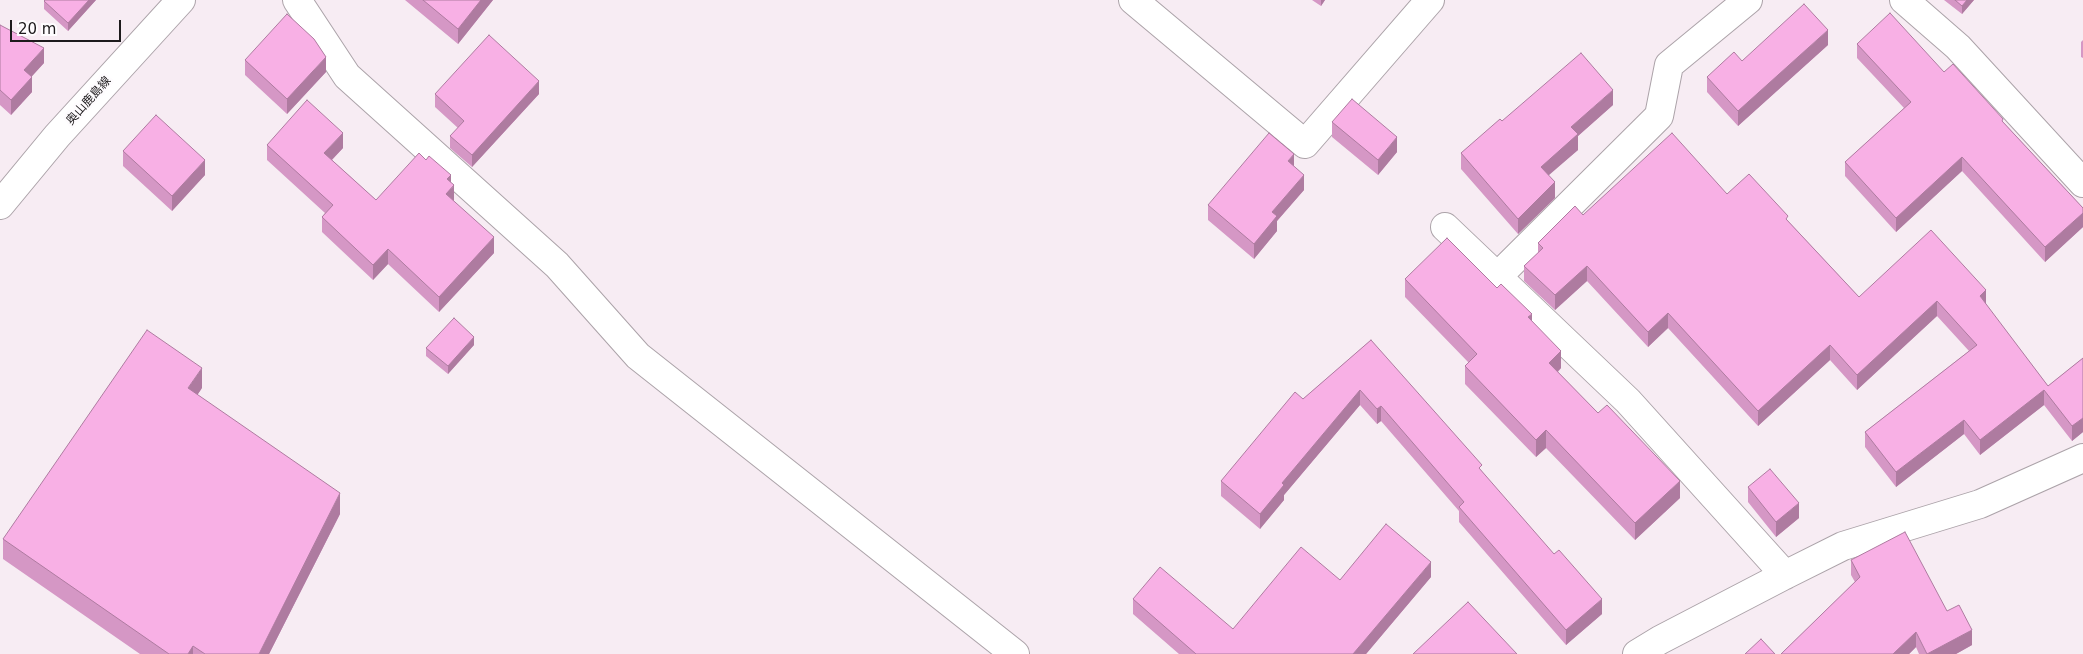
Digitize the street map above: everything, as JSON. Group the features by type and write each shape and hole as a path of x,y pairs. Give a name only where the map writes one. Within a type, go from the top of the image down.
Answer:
{"street":[{"name":"奥山鹿島線","path":"0,205 57,136 181,0"},
{"path":"297,0 347,76 557,265 638,356 1015,654"},
{"path":"1133,0 1306,144 1430,0"},
{"path":"1497,277 1659,116 1669,65 1748,0"},
{"path":"1904,0 1958,47 2083,183"},
{"path":"1445,227 1628,401 1785,574"},
{"path":"1637,654 1785,574 1843,546 1980,504 2083,458"}],"building":[{"path":"45,0 89,0 68,23"},
{"path":"423,0 481,0 458,29"},
{"path":"1955,0 1967,0 1962,6"},
{"path":"1804,4 1828,30 1738,111 1707,77 1734,52 1742,61"},
{"path":"1890,13 1944,72 1953,64 2003,119 2002,121 2083,208 2083,213 2045,247 1962,157 1896,218 1845,162 1911,102 1857,44"},
{"path":"287,14 314,39 326,57 287,99 245,60"},
{"path":"0,25 44,48 24,70 32,77 11,100 0,90"},
{"path":"489,35 539,81 472,155 450,136 464,121 435,94"},
{"path":"1581,53 1613,90 1571,127 1578,134 1541,167 1555,182 1518,219 1461,153 1500,119 1502,121"},
{"path":"1352,99 1397,137 1378,160 1332,122"},
{"path":"307,100 343,133 324,153 376,200 419,153 426,160 429,156 451,175 447,179 454,185 446,194 494,237 439,297 388,249 373,265 322,217 333,205 267,145"},
{"path":"156,115 205,160 172,196 123,151"},
{"path":"1269,133 1294,154 1288,161 1304,175 1272,212 1277,216 1254,244 1208,205"},
{"path":"1672,133 1727,194 1749,174 1788,216 1786,219 1859,297 1931,230 1986,290 1980,296 2048,386 2083,358 2083,418 2072,426 2044,390 1980,440 1964,420 1896,472 1865,432 1977,345 1937,301 1857,375 1830,345 1758,411 1668,313 1648,332 1587,266 1555,295 1524,266 1543,248 1538,243 1575,206 1583,215"},
{"path":"1447,238 1497,288 1501,284 1532,314 1528,317 1561,351 1549,363 1598,413 1607,405 1680,481 1635,523 1546,430 1536,440 1465,366 1477,354 1405,279"},
{"path":"454,318 474,337 448,366 426,348"},
{"path":"147,330 202,368 188,388 340,493 259,654 205,654 193,646 188,654 169,654 3,539"},
{"path":"1371,340 1482,465 1479,468 1554,554 1559,550 1602,599 1566,630 1459,507 1464,502 1381,406 1377,409 1360,390 1282,483 1284,485 1260,514 1221,481 1295,392 1303,399"},
{"path":"1770,469 1799,503 1776,522 1748,487"},
{"path":"1386,524 1431,562 1353,654 1196,654 1133,599 1160,567 1233,629 1301,547 1340,580"},
{"path":"1905,532 1947,611 1959,605 1972,630 1927,654 1916,632 1893,654 1781,654 1860,577 1851,560"},
{"path":"1468,602 1517,654 1413,654"},
{"path":"1761,639 1775,654 1745,654"}]}
